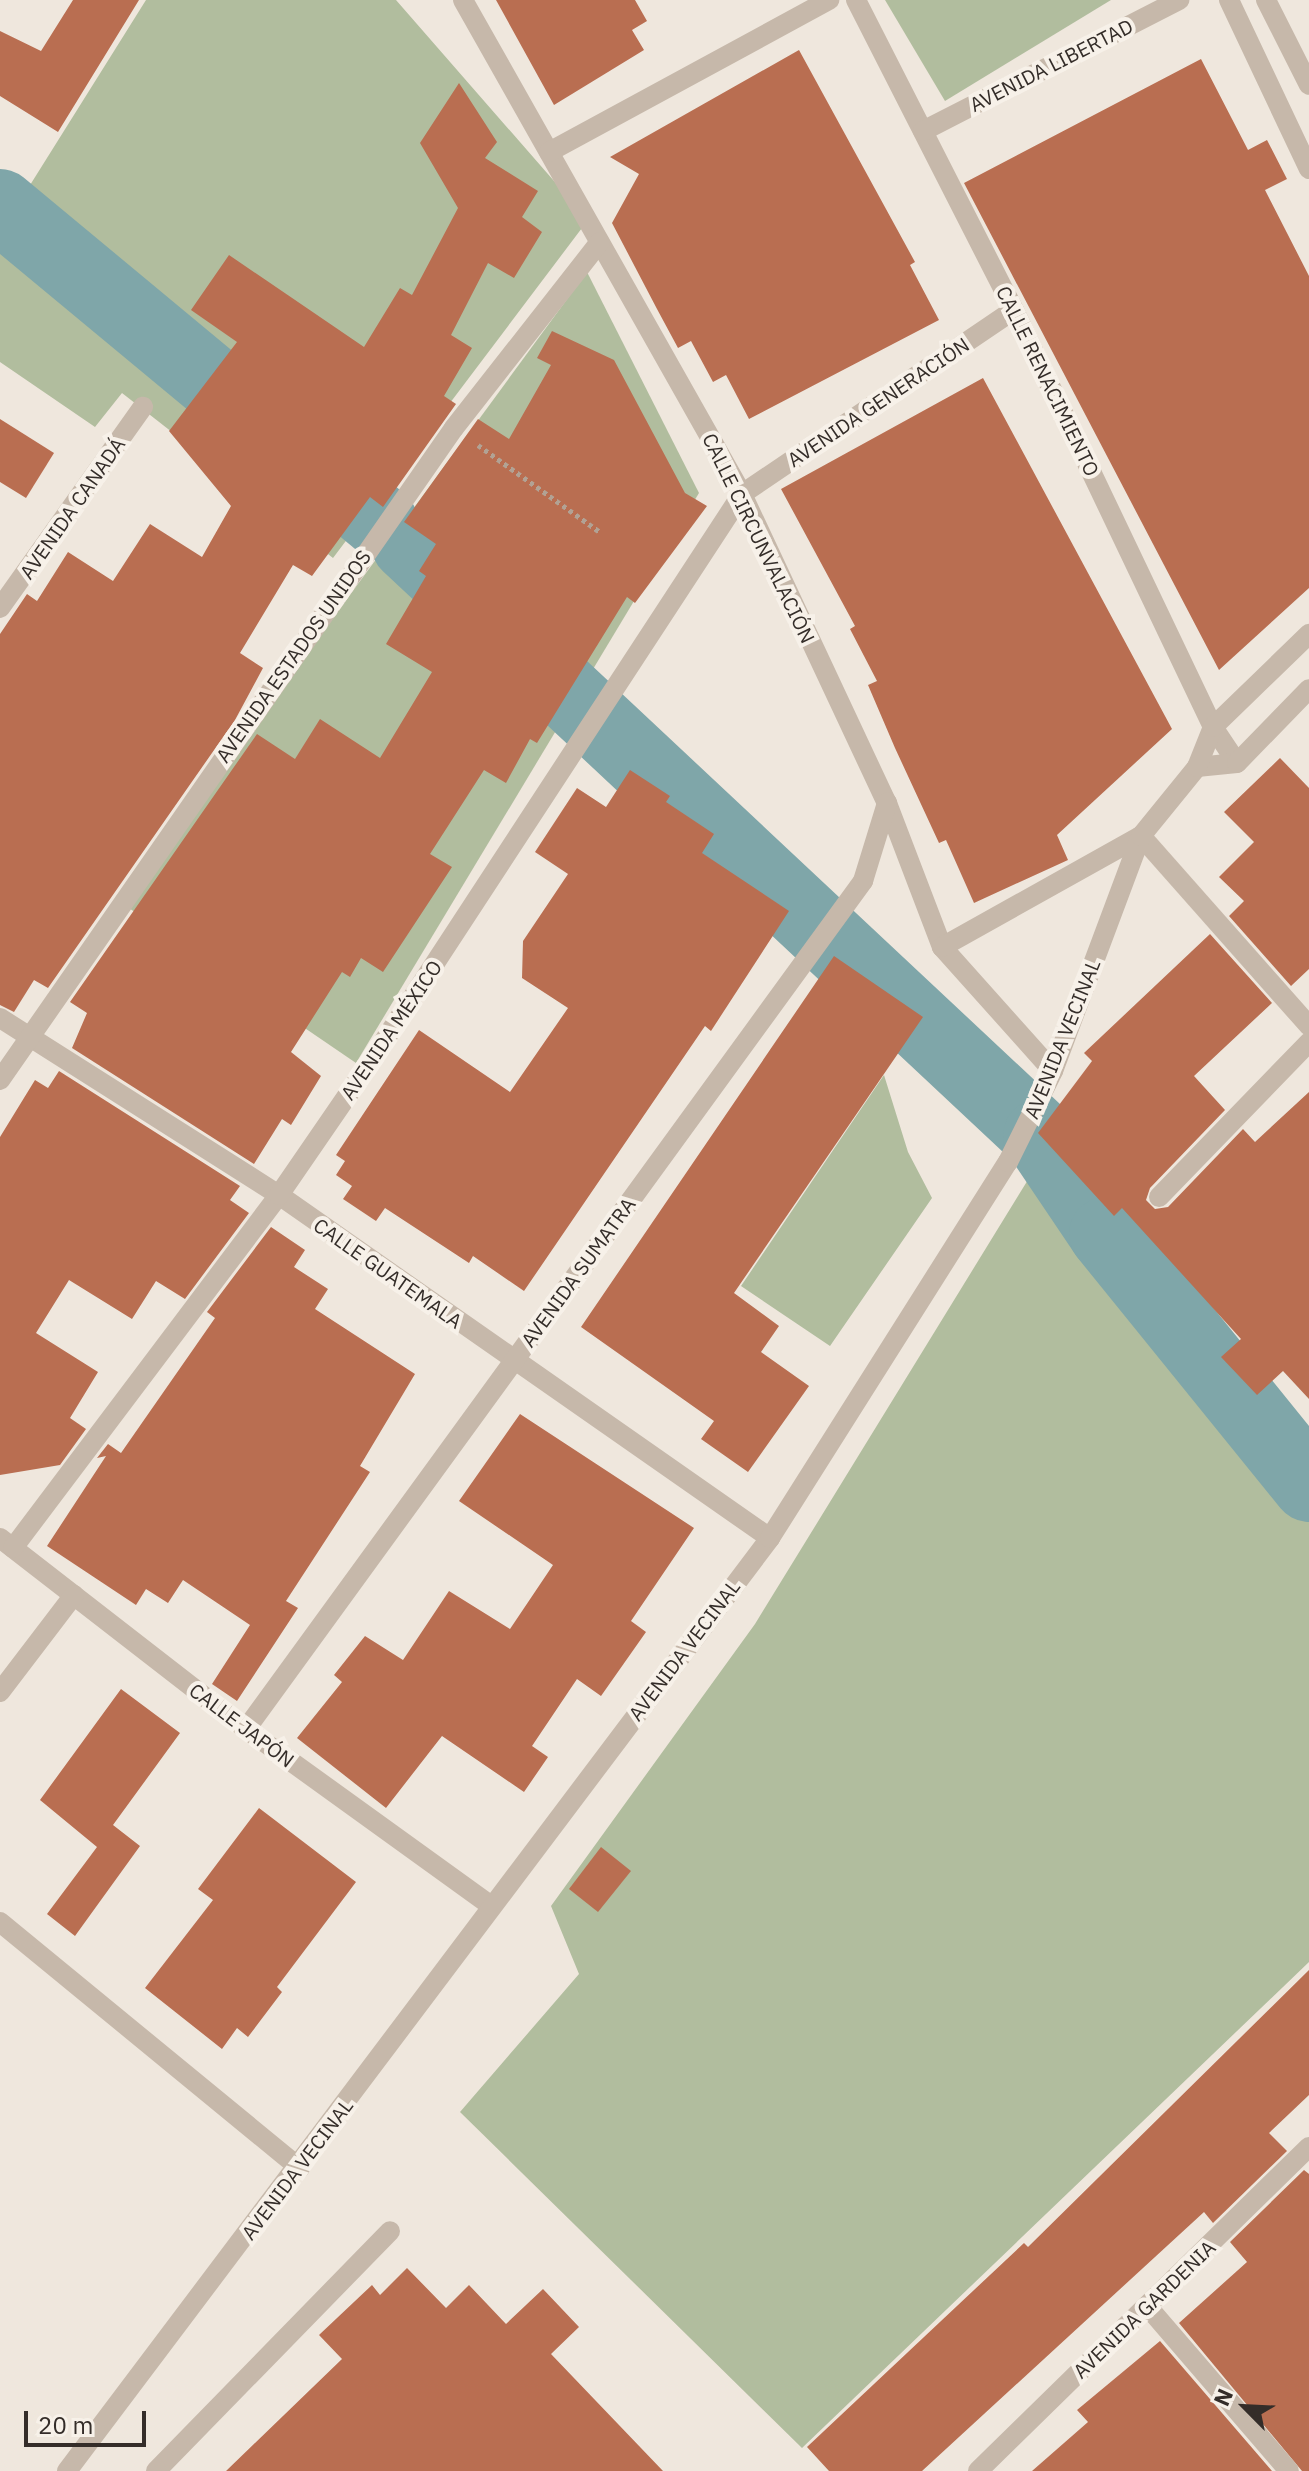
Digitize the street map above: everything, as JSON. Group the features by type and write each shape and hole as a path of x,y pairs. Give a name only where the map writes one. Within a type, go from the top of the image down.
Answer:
{"street":[{"name":"CALLE CIRCUNVALACIÓN","path":"463,0 742,494 887,803 942,947 1053,1071"},
{"path":"549,152 829,0"},
{"name":"CALLE RENACIMIENTO","path":"856,0 1014,310 1213,727 1237,763"},
{"name":"AVENIDA LIBERTAD","path":"923,131 1179,0"},
{"path":"1229,0 1309,169"},
{"path":"1266,0 1309,85"},
{"name":"AVENIDA ESTADOS UNIDOS","path":"0,1080 454,428 600,242"},
{"name":"AVENIDA GENERACIÓN","path":"742,494 1014,310"},
{"name":"AVENIDA CANADÁ","path":"0,608 143,407"},
{"name":"AVENIDA MÉXICO","path":"6,1543 279,1195 742,494"},
{"path":"1213,727 1309,634"},
{"path":"1197,767 1237,763 1309,689"},
{"name":"AVENIDA VECINAL","path":"67,2471 300,2168 490,1905 770,1538 1008,1162 1053,1071 1141,836 1197,767 1213,727"},
{"name":"AVENIDA SUMATRA","path":"246,1729 863,881 887,803"},
{"path":"942,947 1141,836 1309,1026"},
{"name":"CALLE GUATEMALA","path":"0,1018 279,1195 512,1361 770,1538"},
{"path":"1159,1197 1309,1042"},
{"name":"CALLE JAPÓN","path":"6,1543 246,1729 490,1905"},
{"path":"0,1692 74,1595"},
{"path":"0,1922 300,2168"},
{"name":"AVENIDA GARDENIA","path":"978,2471 1309,2147"},
{"path":"156,2471 390,2231"},
{"path":"1148,2307 1289,2471"}],"path":[{"path":"454,428 600,532"}],"green space":[{"path":"146,0 396,0 588,220 333,558 122,393 95,427 0,362 0,233"},
{"path":"885,0 1111,0 945,101"},
{"path":"587,272 699,493 356,1063 123,904"},
{"path":"884,1075 908,1152 932,1198 830,1346 741,1286"},
{"path":"1034,1170 1309,1486 1309,1962 802,2448 460,2112 579,1974 551,1906 755,1624"}],"building":[{"path":"73,0 139,0 58,132 0,96 0,31 41,51"},
{"path":"496,0 635,0 647,21 632,30 644,50 554,105"},
{"path":"799,50 915,262 910,265 939,320 749,419 726,375 713,382 691,341 678,348 657,309 612,223 639,174 610,157"},
{"path":"1201,59 1248,150 1267,140 1287,179 1265,190 1309,276 1309,588 1219,670 964,183"},
{"path":"459,83 497,142 485,158 538,191 522,217 542,232 514,278 488,263 451,335 472,348 444,396 456,404 383,507 370,497 312,576 293,565 240,653 263,668 235,720 48,988 34,980 14,1012 0,1005 0,634 27,594 37,601 68,552 113,581 150,524 202,557 231,506 169,431 237,342 191,310 229,255 364,347 400,288 412,295 458,208 420,143"},
{"path":"552,331 614,360 685,493 707,506 635,603 627,597 537,743 530,739 506,783 484,770 430,854 452,867 383,972 361,958 350,977 342,972 291,1052 321,1076 291,1125 282,1119 254,1164 72,1048 87,1013 70,1002 257,734 295,759 320,719 380,758 432,672 386,644 426,576 419,571 436,544 404,522 478,419 509,439 551,365 537,358"},
{"path":"983,378 1172,729 1057,835 1068,860 974,903 946,840 939,843 895,748 868,685 877,681 850,629 855,626 781,489"},
{"path":"0,419 54,453 26,498 0,482"},
{"path":"1280,758 1309,788 1309,969 1291,986 1229,916 1244,901 1219,877 1254,842 1224,812"},
{"path":"630,770 670,796 666,802 714,834 702,853 789,911 711,1031 705,1026 524,1291 473,1256 469,1263 385,1208 376,1221 343,1199 352,1186 336,1175 345,1161 336,1155 419,1030 510,1092 568,1008 522,978 523,941 568,874 535,852 577,788 606,807"},
{"path":"1210,934 1272,1003 1194,1076 1225,1110 1150,1188 1146,1200 1155,1209 1168,1207 1243,1129 1255,1142 1309,1092 1309,1399 1283,1371 1257,1395 1221,1357 1241,1339 1122,1208 1114,1216 1038,1133 1092,1061 1084,1053"},
{"path":"834,956 923,1017 734,1293 779,1326 761,1352 809,1386 748,1472 701,1439 714,1421 581,1327"},
{"path":"59,1071 240,1186 230,1200 249,1213 185,1299 156,1281 132,1319 69,1280 36,1333 98,1372 70,1418 86,1429 60,1465 0,1475 0,1137 35,1080 48,1088"},
{"path":"271,1227 305,1250 294,1267 328,1289 315,1309 415,1374 360,1466 370,1472 286,1601 298,1608 237,1701 212,1684 250,1625 183,1580 168,1603 146,1589 136,1605 47,1546 106,1456 97,1458 108,1444 121,1453 215,1318 207,1312"},
{"path":"520,1414 694,1528 631,1621 646,1632 601,1696 577,1679 532,1746 548,1757 524,1792 442,1736 386,1808 297,1738 342,1682 334,1675 365,1636 403,1660 449,1591 510,1629 553,1565 459,1501"},
{"path":"121,1689 180,1733 113,1825 140,1846 75,1936 47,1914 97,1847 40,1800"},
{"path":"259,1808 356,1882 277,1987 282,1992 248,2037 237,2028 222,2049 145,1988 213,1900 198,1889"},
{"path":"601,1847 631,1871 598,1912 569,1889"},
{"path":"1309,1970 1309,2095 1269,2133 1287,2151 1213,2223 1204,2212 922,2471 829,2471 807,2447 1024,2243 1028,2247"},
{"path":"1304,2170 1309,2174 1309,2471 1302,2471 1179,2323 1247,2262 1230,2242"},
{"path":"407,2268 446,2308 469,2285 506,2324 543,2289 579,2327 551,2354 663,2471 226,2471 342,2359 319,2335 372,2285 380,2295"},
{"path":"1160,2341 1272,2471 1032,2471 1088,2422 1077,2410"}],"waterway":[{"path":"0,206 381,522"},
{"path":"408,544 1040,1136 1106,1234 1309,1485"}]}
